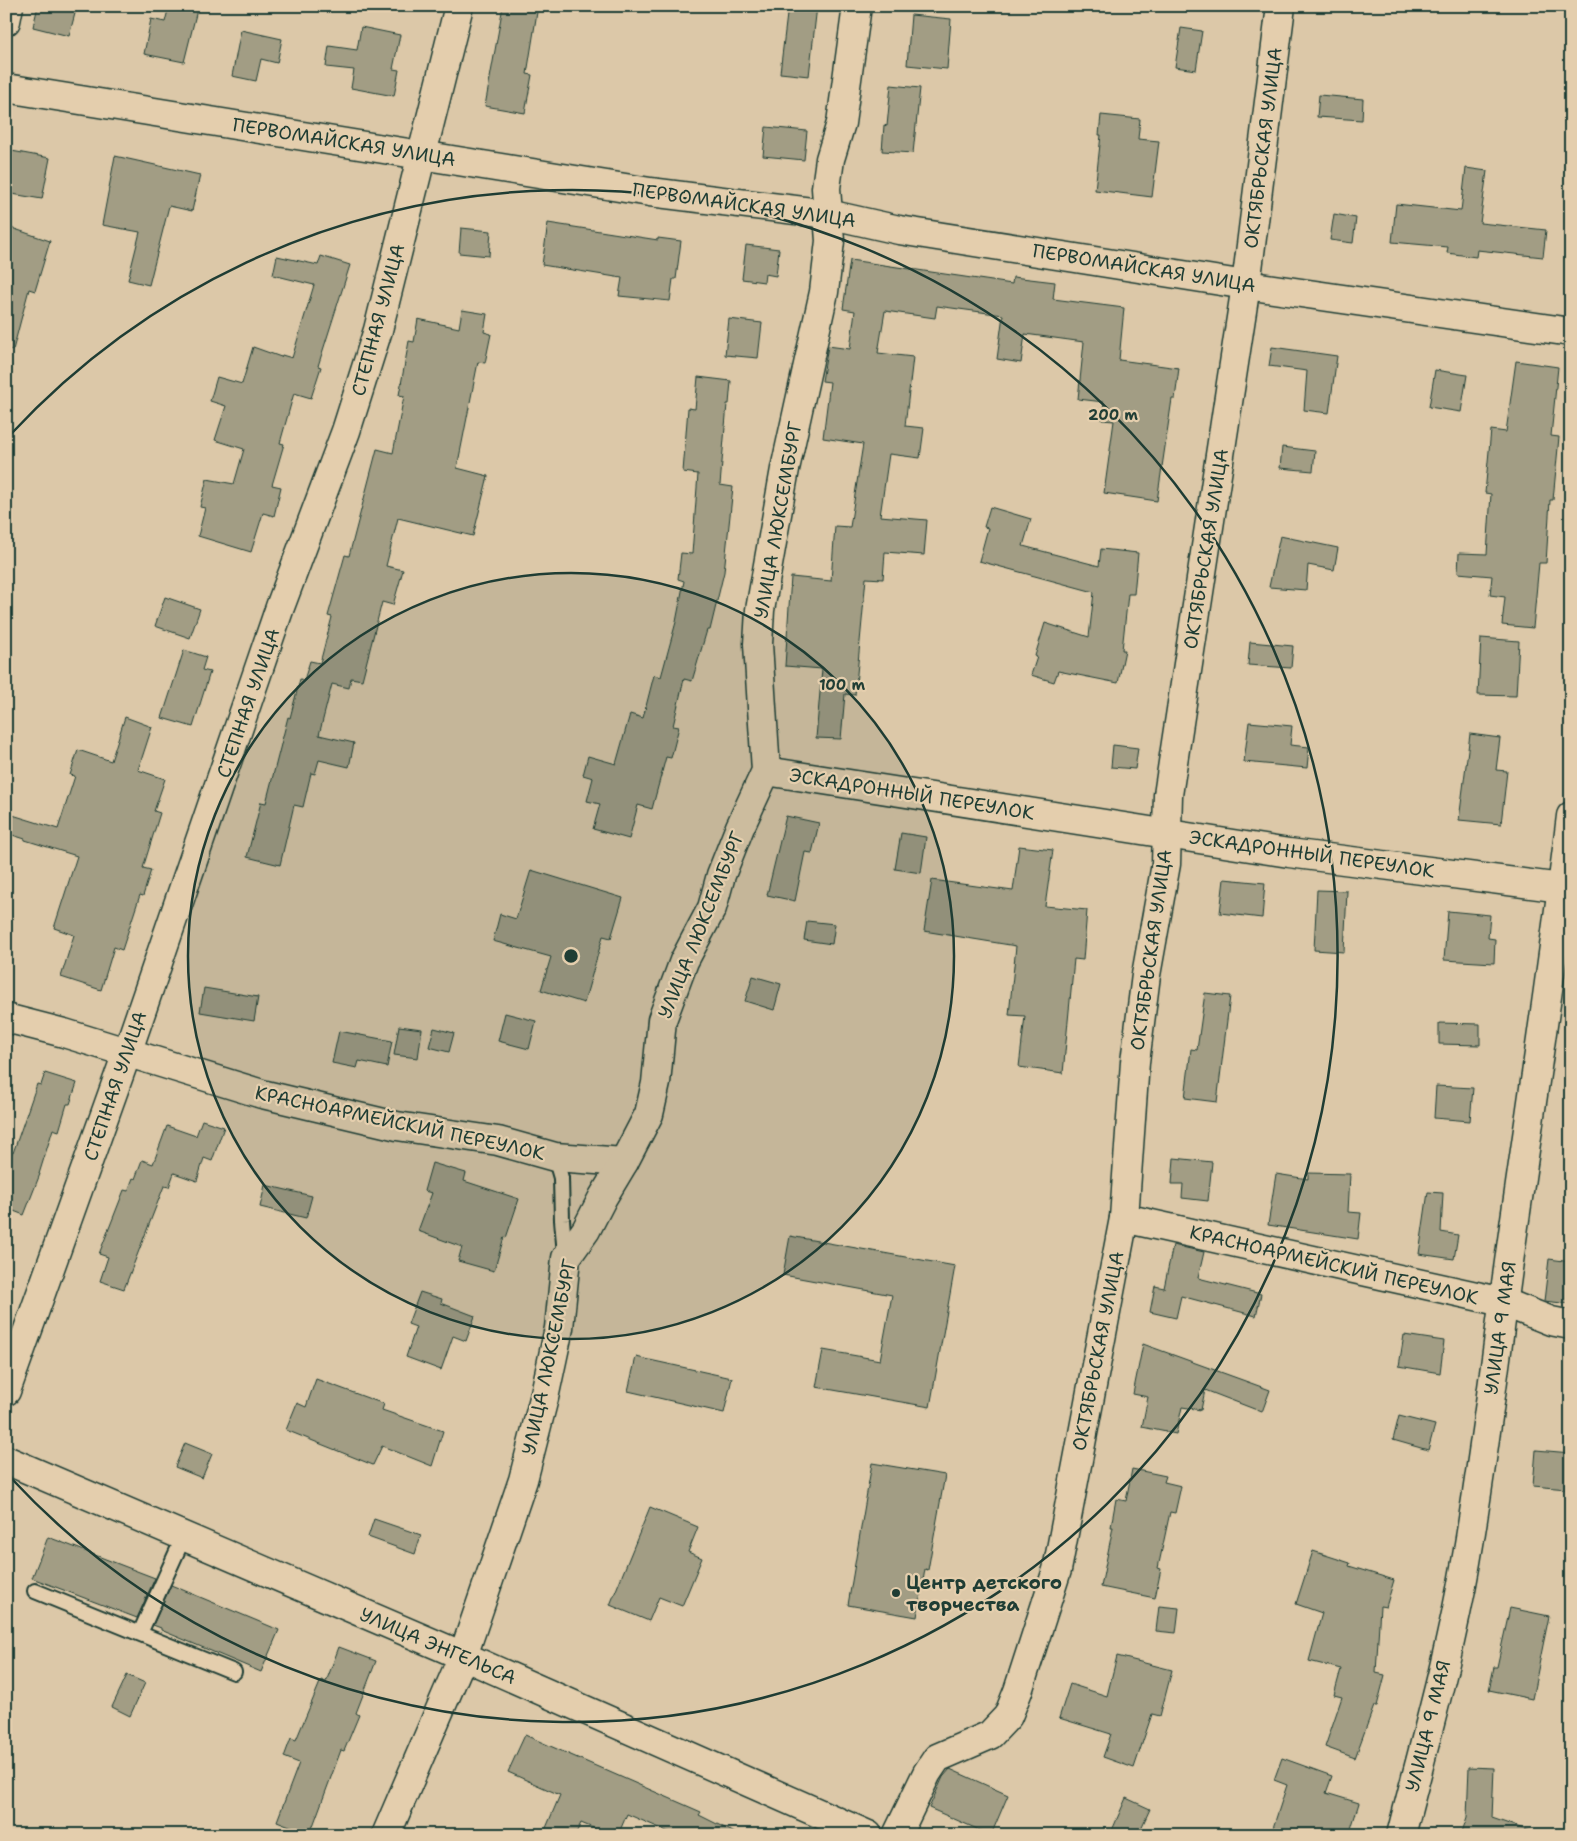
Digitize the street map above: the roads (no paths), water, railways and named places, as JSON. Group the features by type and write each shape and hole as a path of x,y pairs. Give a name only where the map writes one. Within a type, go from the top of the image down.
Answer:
{"street":[{"path":"6,21 9,6"},
{"name":"СТЕПНАЯ УЛИЦА","path":"6,1391 128,1052 280,608 346,431 378,330 420,155 459,6"},
{"name":"УЛИЦА ЛЮКСЕМБУРГ","path":"386,1835 463,1656 526,1471 559,1328 566,1258 586,1230 648,1114 656,1083 662,1020 684,961 712,908 721,875 740,827 766,771 758,644 760,610 784,469 824,292 830,241 826,188 830,159 841,123 856,6"},
{"name":"ОКТЯБРЬСКАЯ УЛИЦА","path":"897,1835 927,1773 937,1758 990,1735 1008,1716 1018,1691 1056,1570 1124,1218 1135,1062 1146,975 1166,864 1168,795 1246,284 1281,6"},
{"name":"ПЕРВОМАЙСКАЯ УЛИЦА","path":"6,88 650,192 828,214 899,230 1571,332"},
{"name":"ЭСКАДРОННЫЙ ПЕРЕУЛОК","path":"766,771 1289,853 1562,888"},
{"name":"УЛИЦА 9 МАЯ","path":"1400,1835 1447,1653 1466,1564 1486,1440 1503,1302 1571,816"},
{"name":"КРАСНОАРМЕЙСКИЙ ПЕРЕУЛОК","path":"6,1018 64,1033 280,1098 397,1126 498,1142 555,1157 624,1162"},
{"name":"КРАСНОАРМЕЙСКИЙ ПЕРЕУЛОК","path":"1124,1218 1503,1302 1551,1321 1571,1325"},
{"name":"УЛИЦА ЭНГЕЛЬСА","path":"6,1460 463,1656 868,1835"}],"lane":[{"path":"555,1157 561,1178 562,1220 566,1258"},
{"path":"140,1633 184,1536"},
{"path":"35,1591 234,1672"}],"place":[{"name":"Центр детского творчества","path":"896,1593"}]}
